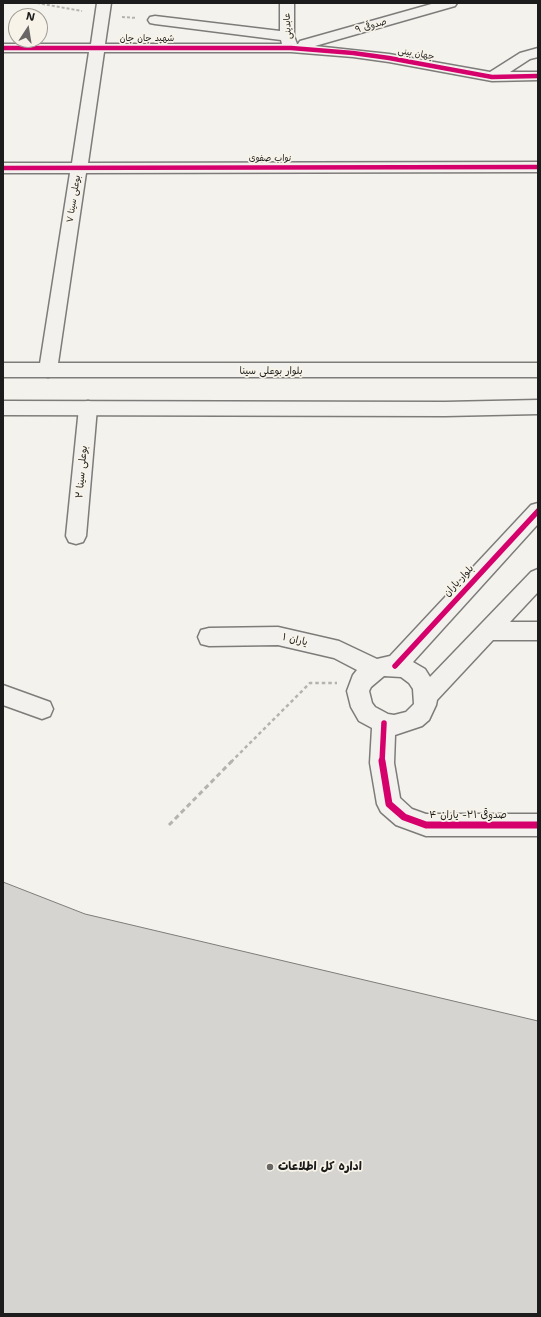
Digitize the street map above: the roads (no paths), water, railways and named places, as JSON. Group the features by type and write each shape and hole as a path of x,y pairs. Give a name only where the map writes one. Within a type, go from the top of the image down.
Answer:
{"street":[{"name":"عابدینی","path":"287,3 289,42"},
{"name":"صدوقی ۹","path":"289,42 450,3"},
{"name":"بوعلی سینا ۷","path":"48,370 103,9"},
{"path":"155,20 289,42"},
{"name":"شهید جان جان","path":"3,48 97,48 289,42"},
{"name":"جهان بینی","path":"289,42 389,58 492,77 538,76"},
{"path":"492,77 525,56 538,52"},
{"name":"نواب صفوی","path":"3,168 538,167"},
{"name":"بلوار بوعلی سینا","path":"3,370 538,370"},
{"path":"3,408 445,409 538,407"},
{"name":"بوعلی سینا ۲","path":"76,536 88,408"},
{"name":"بلوار یاران","path":"377,672 538,511"},
{"path":"426,696 490,631 538,578"},
{"path":"490,631 538,631"},
{"name":"یاران ۱","path":"209,637 278,636 339,650 377,672"},
{"path":"406,669 417,676 424,686 426,696 425,705 421,713 414,720 394,725 384,724 367,714 362,707 358,691 377,672 406,669"},
{"path":"3,695 42,709"},
{"name":"صدوقی ۲۱- یاران ۴","path":"384,724 382,764 389,804 404,817 426,825 538,825"}],"place":[{"name":"اداره کل اطلاعات","path":"270,1167"}]}
